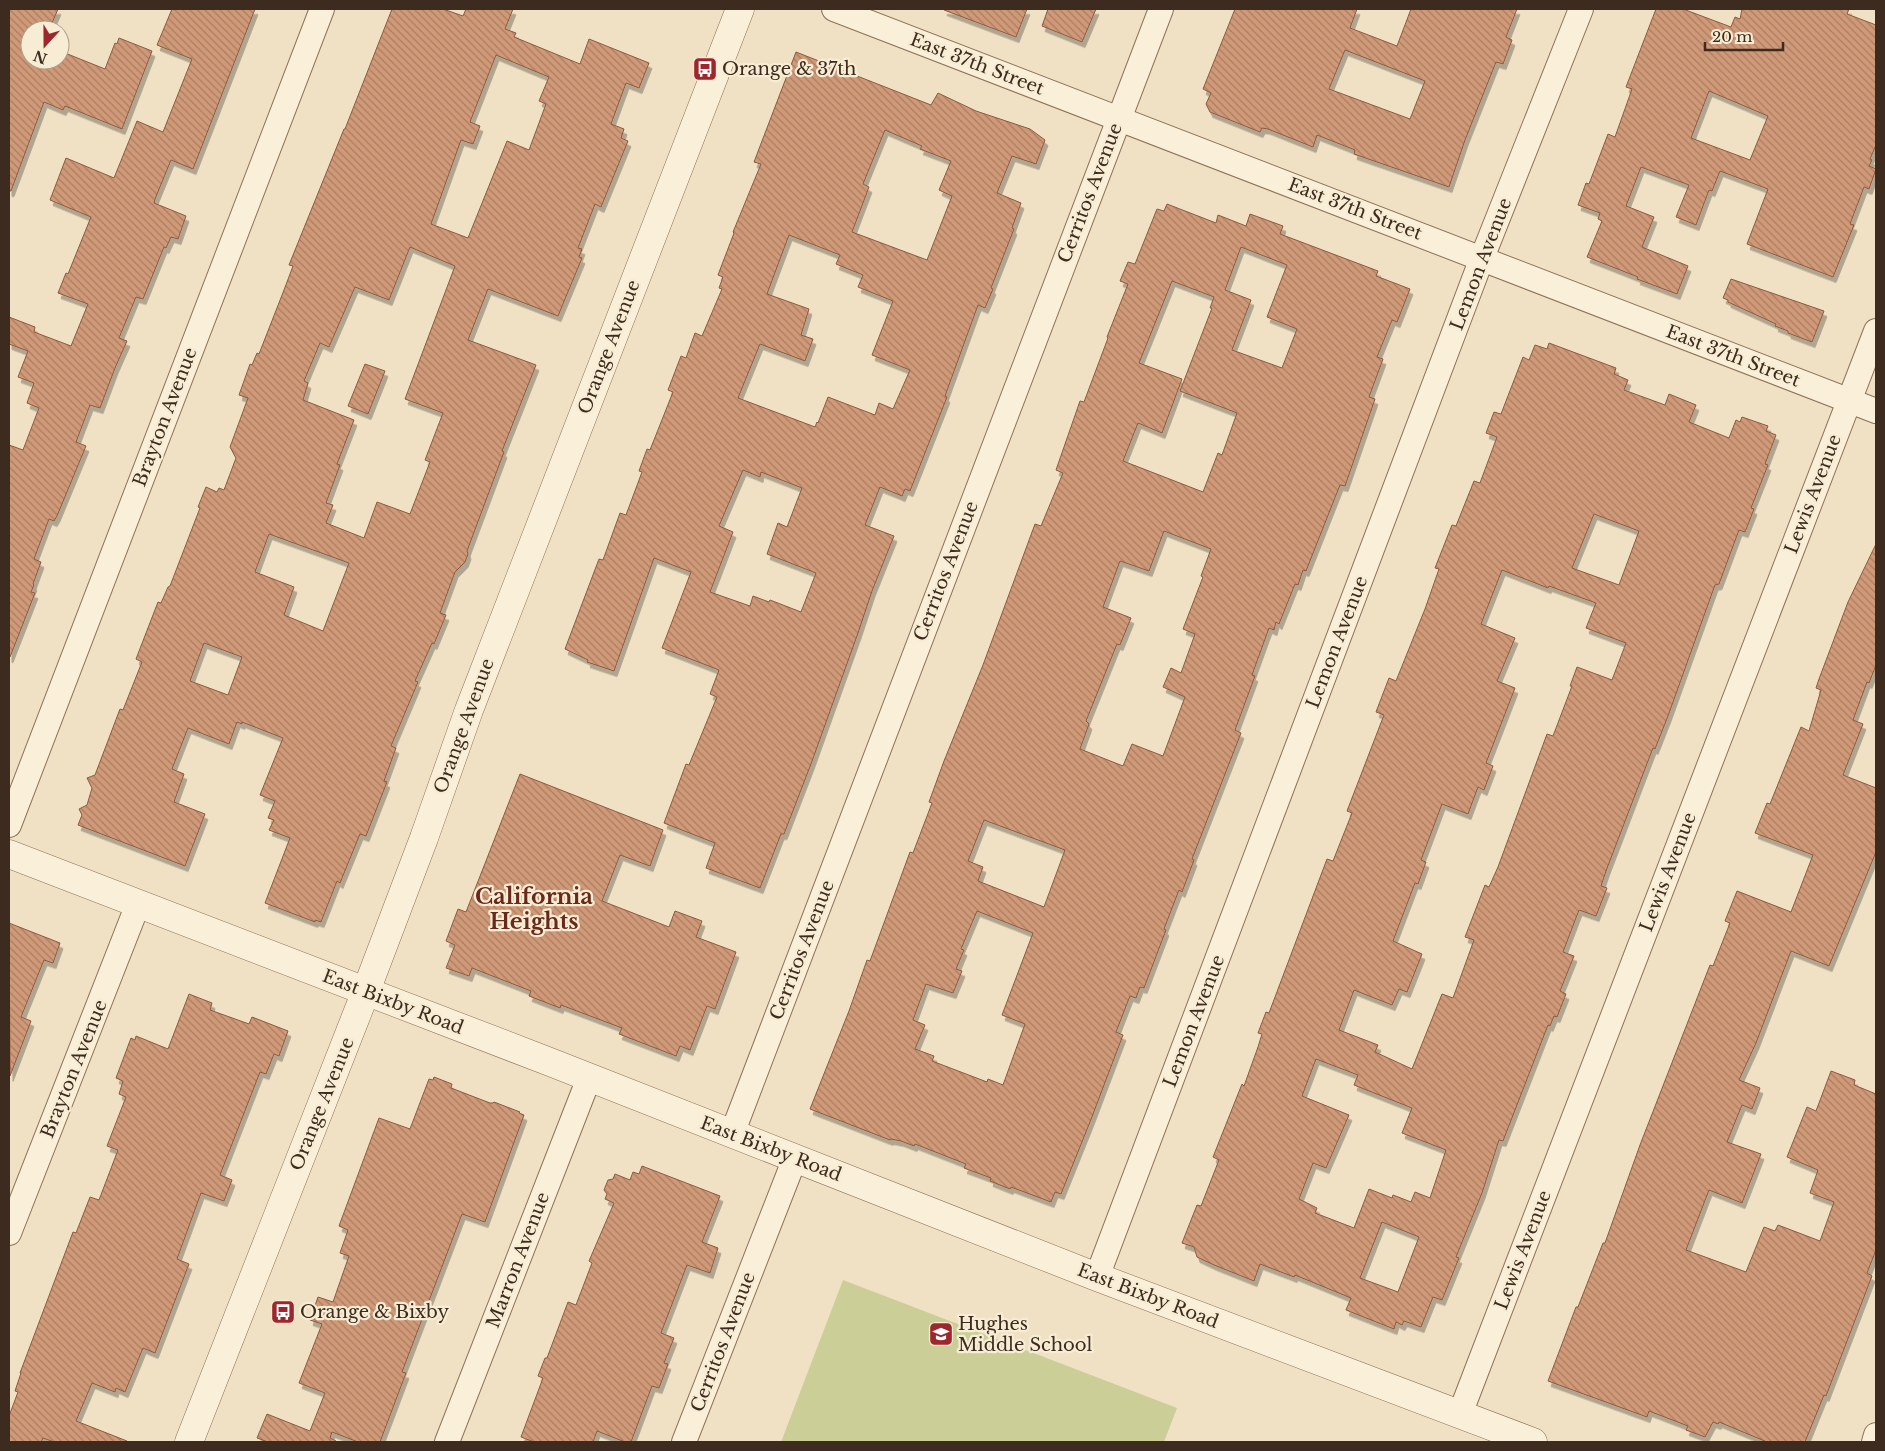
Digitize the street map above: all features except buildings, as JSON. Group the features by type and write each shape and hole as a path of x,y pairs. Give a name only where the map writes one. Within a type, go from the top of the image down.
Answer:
{"street":[{"name":"Brayton Avenue","path":"9,825 322,9"},
{"name":"Orange Avenue","path":"189,1442 366,991 424,838 469,710 740,9"},
{"name":"East 37th Street","path":"834,9 1876,411"},
{"name":"Cerritos Avenue","path":"732,1134 1118,118 1162,9"},
{"name":"Lemon Avenue","path":"1097,1277 1482,258 1581,9"},
{"name":"Lewis Avenue","path":"1460,1414 1876,330"},
{"name":"East Bixby Road","path":"9,854 366,991 1097,1277 1533,1442"},
{"name":"Brayton Avenue","path":"9,1233 138,904"},
{"name":"Marron Avenue","path":"447,1442 589,1078"},
{"name":"Cerritos Avenue","path":"684,1442 794,1158"},
{"path":"1874,1442 1876,1435"}],"green space":[{"path":"843,1280 1177,1408 1164,1442 781,1442"}],"place":[{"name":"Orange & 37th","path":"705,69"},
{"name":"Orange & Bixby","path":"283,1312"},
{"name":"Hughes Middle School","path":"941,1334"}],"district":[{"name":"California Heights","path":"534,908"}]}
